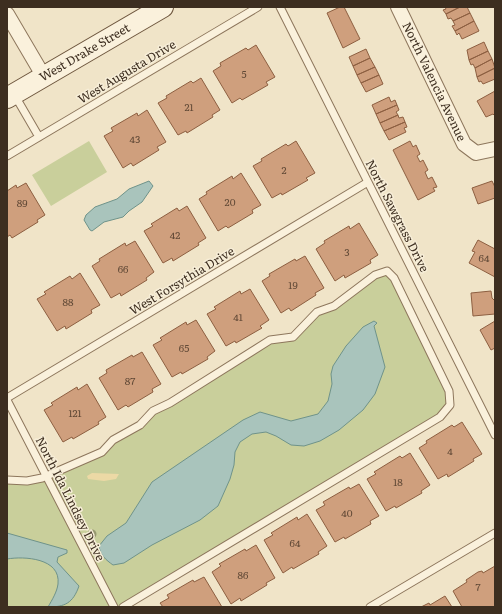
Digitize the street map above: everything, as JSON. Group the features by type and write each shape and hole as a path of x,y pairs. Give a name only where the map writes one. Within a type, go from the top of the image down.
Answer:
{"street":[{"name":"West Drake Street","path":"11,96 163,7"},
{"name":"North Valencia Avenue","path":"398,7 464,144 476,153 495,150"},
{"path":"7,14 44,76"}],"lane":[{"name":"West Augusta Drive","path":"7,156 258,7"},
{"name":"North Sawgrass Drive","path":"280,7 495,435"},
{"path":"11,96 39,137"},
{"name":"West Forsythia Drive","path":"7,399 368,182"},
{"path":"7,480 26,481 46,476 102,452 113,440 140,425 153,411 270,340 293,337 317,312 334,306 375,274 387,271 394,278 449,391 450,405 440,417 123,607"},
{"name":"North Ida Lindsey Drive","path":"7,399 114,607"},
{"path":"370,607 495,533"}],"green space":[{"path":"89,141 107,172 51,206 32,175"},
{"path":"387,271 449,391 450,405 440,417 118,607 7,607 7,480 27,481 102,452 140,425 153,411 270,340 293,337 317,312 353,293"}],"sand":[{"path":"92,473 119,474 116,479 104,481 88,479 87,476"}],"water":[{"path":"149,181 153,186 142,202 123,217 104,222 92,231 90,230 84,220 86,215 95,207 117,199 129,189"},
{"path":"374,321 377,323 374,326 385,367 375,394 363,410 339,430 320,441 304,446 291,445 266,432 252,434 240,442 235,452 234,465 230,479 218,506 200,520 152,545 124,563 113,565 104,557 99,546 107,536 126,523 152,482 243,420 260,412 291,421 318,414 328,401 332,384 331,374 333,366 346,346 363,327"},
{"path":"7,533 67,550 67,553 58,557 57,562 79,586 77,592 68,603 48,607 57,590 58,584 57,575 54,569 48,564 31,559 7,559"}],"building":[{"path":"340,7 344,7 360,39 343,48 327,13"},
{"path":"445,7 460,7 446,14 443,10 446,9"},
{"path":"460,7 467,7 470,13 453,21 451,18 448,19 446,14"},
{"path":"470,13 474,21 455,31 452,26 455,25 453,21"},
{"path":"474,21 479,31 462,39 459,33 457,35 455,31"},
{"path":"484,42 488,51 469,60 467,50"},
{"path":"256,45 275,77 266,82 268,85 242,100 240,98 232,103 213,71 221,66 220,63 246,48 248,50"},
{"path":"366,49 370,58 353,66 349,57"},
{"path":"488,51 492,59 475,68 473,64 471,65 469,60"},
{"path":"370,58 375,67 357,75 353,66"},
{"path":"492,59 495,68 477,77 475,68"},
{"path":"375,67 379,75 361,83 357,75"},
{"path":"495,68 495,79 483,84 481,81 479,82 477,77"},
{"path":"379,75 383,84 366,92 361,83"},
{"path":"201,78 220,110 212,115 213,117 187,133 186,131 178,135 158,103 167,98 166,96 191,81 193,83"},
{"path":"495,91 495,116 493,114 486,117 477,101"},
{"path":"389,97 391,102 395,100 397,105 376,114 372,105"},
{"path":"397,105 399,110 396,112 398,115 380,123 376,114"},
{"path":"147,110 166,142 157,147 159,150 133,166 131,163 123,168 104,136 113,131 111,128 137,113 138,116"},
{"path":"398,115 399,118 403,117 405,122 384,131 380,123"},
{"path":"405,122 407,127 404,128 406,132 389,140 384,131"},
{"path":"296,141 315,173 306,178 308,180 282,195 281,193 272,198 253,166 262,161 261,159 286,144 288,146"},
{"path":"410,141 413,147 416,145 420,154 417,156 420,162 423,160 428,170 425,172 428,179 432,177 437,187 433,188 435,191 418,200 393,150"},
{"path":"241,173 261,205 252,210 253,213 228,228 226,226 218,231 199,199 207,194 206,192 232,176 233,179"},
{"path":"492,181 495,187 495,198 478,204 472,188"},
{"path":"26,183 45,215 37,220 38,222 12,238 10,235 7,237 7,191 16,185 17,188"},
{"path":"187,206 206,238 198,243 199,245 173,261 172,258 163,263 144,231 153,226 151,224 177,208 179,211"},
{"path":"359,223 378,255 370,260 371,263 345,278 344,275 335,281 316,249 325,243 324,241 349,226 350,229"},
{"path":"478,240 495,249 495,277 469,263 475,252 472,251"},
{"path":"135,241 154,272 146,278 147,280 121,296 120,293 111,298 92,266 100,261 99,259 125,243 126,246"},
{"path":"305,256 324,288 291,311 289,308 281,313 262,281 270,276 269,274 295,259 296,261"},
{"path":"80,273 100,305 91,310 92,313 66,329 65,326 57,331 37,299 46,294 44,292 70,276 72,279"},
{"path":"250,289 269,320 260,326 262,328 236,343 235,341 226,346 207,314 216,309 214,307 240,291 241,294"},
{"path":"491,291 492,298 495,301 495,314 473,316 471,293"},
{"path":"196,320 215,351 207,357 208,359 182,374 181,372 172,377 153,345 162,340 160,338 186,322 187,325"},
{"path":"495,321 495,348 491,350 480,330"},
{"path":"142,352 161,384 152,389 153,392 128,407 126,405 118,410 99,378 107,373 106,370 132,355 133,357"},
{"path":"87,384 106,417 98,422 99,424 73,439 72,437 63,442 44,410 53,405 51,403 77,387 78,390"},
{"path":"462,422 482,454 473,459 474,461 448,477 447,474 438,479 419,448 427,443 426,441 452,425 454,427"},
{"path":"410,453 430,485 421,491 422,493 396,508 395,506 386,511 367,479 376,474 374,472 400,456 402,458"},
{"path":"359,484 379,516 370,521 371,524 345,539 344,537 335,542 316,510 325,505 323,502 349,487 350,489"},
{"path":"307,514 327,546 318,552 319,554 283,573 264,540 273,535 271,533 297,517 298,520"},
{"path":"256,545 275,578 266,583 267,585 241,601 240,598 231,604 212,572 221,566 219,564 245,549 246,551"},
{"path":"495,566 495,607 462,607 453,591 467,582 466,580 478,572 482,571 483,573"},
{"path":"204,577 222,607 163,607 160,603 169,598 167,595 193,580 194,582"},
{"path":"445,596 452,607 421,607 429,603 430,605"}]}
